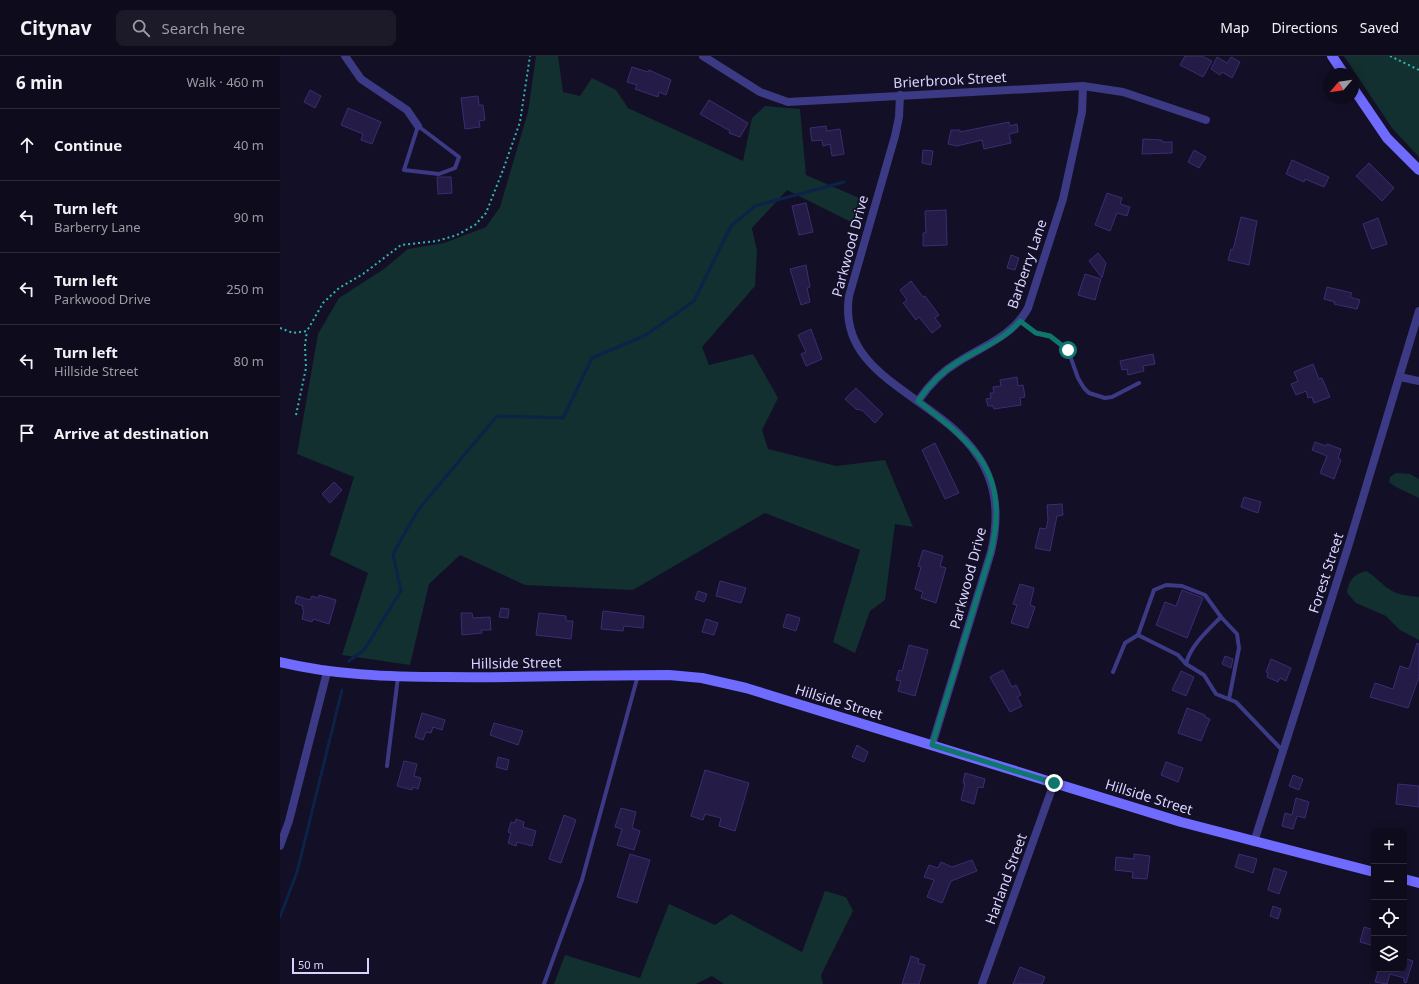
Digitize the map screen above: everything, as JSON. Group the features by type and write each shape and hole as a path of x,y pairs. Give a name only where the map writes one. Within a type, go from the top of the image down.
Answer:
{"street":[{"path":"345,56 361,79 407,110 418,126"},
{"name":"Brierbrook Street","path":"703,56 749,86 781,101 803,102 1083,86 1123,92 1206,120"},
{"path":"1332,56 1340,68"},
{"name":"Barberry Lane","path":"918,401 930,384 944,372 1004,336 1020,321 1031,301 1063,199 1080,122 1083,86"},
{"name":"Parkwood Drive","path":"900,96 897,127 851,286 848,313 854,339 868,361 880,373 956,430 976,451 990,476 996,506 996,528 991,552 932,745"},
{"path":"1359,97 1387,138 1419,170"},
{"name":"Forest Street","path":"1254,842 1346,554 1419,311"},
{"path":"1400,377 1419,381"},
{"name":"Hillside Street","path":"280,662 327,672 398,676 679,675 714,681 746,688 1181,822 1371,871"},
{"path":"280,846 289,821 327,672"},
{"name":"Harland Street","path":"982,984 1054,783"},
{"path":"1407,880 1419,883"}],"lane":[{"path":"418,126 458,157 455,168 439,174 404,170 418,126"},
{"path":"1020,321 1036,333 1050,336 1068,350 1078,378 1089,393 1105,398 1112,397 1139,383"},
{"path":"1113,672 1125,642 1138,634 1154,590 1166,585 1182,586 1205,595 1221,617 1237,634 1239,648 1229,699"},
{"path":"1186,664 1188,656 1192,650 1221,617"},
{"path":"1138,634 1178,655 1186,664 1204,675 1216,694 1236,702 1283,751"},
{"path":"544,984 582,880 638,675"},
{"path":"387,766 398,676"}],"path":[{"path":"296,415 306,368 305,345 307,331 323,303 338,288 363,274 401,245 428,242 452,236 475,225 486,214 520,122 530,56"},
{"path":"1390,56 1419,70"},
{"path":"280,328 293,333 307,331"}],"green space":[{"path":"536,56 558,56 563,92 580,96 592,78 616,90 628,108 743,161 752,118 765,106 800,109 806,175 866,201 857,225 787,190 752,228 757,251 755,286 702,347 709,365 753,354 778,398 762,430 768,449 836,466 885,460 913,527 895,524 885,600 870,611 855,653 833,642 860,550 765,513 633,590 525,585 460,555 429,584 410,665 342,655 368,573 330,555 354,477 297,454 318,334 339,298 384,269 408,249 444,243 486,227 500,207 528,112"},
{"path":"1344,56 1419,56 1419,157 1392,128 1359,78 1359,68 1352,68"},
{"path":"1396,473 1410,474 1419,479 1419,498 1389,482 1390,477"},
{"path":"1366,571 1396,593 1419,597 1419,640 1400,630 1386,616 1356,603 1347,593 1350,581 1358,574"},
{"path":"825,891 846,897 853,911 821,975 823,984 724,984 712,976 696,984 554,984 565,955 640,978 669,904 715,925 731,914 802,952"}],"building":[{"path":"1185,56 1202,56 1212,61 1203,77 1180,65"},
{"path":"1217,57 1227,63 1231,57 1240,62 1232,78 1222,72 1220,75 1211,69"},
{"path":"632,67 648,72 649,70 671,80 666,95 659,92 658,97 635,89 637,85 627,82"},
{"path":"310,90 321,96 315,108 304,102"},
{"path":"478,96 479,105 483,105 485,120 479,121 480,127 465,129 461,98"},
{"path":"709,100 748,123 740,137 729,133 730,131 700,114"},
{"path":"348,108 381,122 372,144 361,140 363,134 341,125"},
{"path":"1009,122 1010,126 1017,124 1018,132 1009,134 1011,143 984,149 982,140 957,146 948,144 951,130 960,130 960,132"},
{"path":"826,126 827,131 840,129 844,154 832,156 830,144 823,146 822,140 812,141 810,128"},
{"path":"1143,139 1172,142 1172,153 1142,154"},
{"path":"923,150 933,151 931,165 922,163"},
{"path":"1194,150 1206,157 1199,168 1188,162"},
{"path":"1292,160 1329,177 1324,187 1305,179 1304,182 1286,174"},
{"path":"1369,163 1394,188 1382,201 1356,176"},
{"path":"437,177 451,177 452,193 438,194"},
{"path":"1107,193 1122,198 1120,204 1130,207 1127,216 1117,213 1110,231 1095,225"},
{"path":"806,203 813,232 799,235 792,206"},
{"path":"946,210 947,245 923,246 923,233 926,233 925,211"},
{"path":"1241,217 1257,221 1249,265 1228,260 1231,249 1233,250"},
{"path":"1378,218 1387,244 1372,249 1363,224"},
{"path":"1098,253 1106,263 1102,278 1089,261"},
{"path":"1011,255 1019,258 1015,270 1007,268"},
{"path":"806,265 810,287 807,288 810,302 801,305 790,269"},
{"path":"1085,274 1101,279 1095,300 1078,295"},
{"path":"911,281 923,297 925,296 939,315 935,318 941,326 932,333 919,317 916,320 903,303 907,300 900,290"},
{"path":"1327,287 1352,293 1350,297 1360,300 1357,309 1334,304 1335,302 1324,299"},
{"path":"811,329 822,359 806,366 801,354 806,352 798,335"},
{"path":"1153,354 1155,364 1143,366 1144,371 1128,375 1127,369 1122,370 1120,361"},
{"path":"1313,364 1319,379 1322,378 1330,397 1314,403 1312,397 1308,398 1306,391 1296,395 1291,384 1298,381 1294,372"},
{"path":"1017,377 1018,386 1023,385 1025,397 1020,398 1021,405 994,409 993,406 988,406 986,399 991,398 990,393 994,393 993,387 1001,386 1000,380"},
{"path":"856,388 883,414 875,423 863,411 857,410 845,399"},
{"path":"1315,442 1341,449 1338,458 1341,460 1334,479 1320,473 1327,456 1312,450"},
{"path":"935,443 959,493 945,499 922,450"},
{"path":"334,482 342,490 330,503 322,494"},
{"path":"1244,497 1261,502 1258,513 1241,507"},
{"path":"1062,504 1063,515 1057,516 1050,551 1035,548 1040,528 1046,529 1048,520 1047,505"},
{"path":"923,550 943,556 940,566 946,568 936,603 921,598 923,592 915,589 921,567 918,566"},
{"path":"720,581 746,588 741,603 716,596"},
{"path":"1020,584 1034,588 1030,605 1035,607 1028,628 1011,623 1017,605 1013,604"},
{"path":"1182,590 1203,598 1187,638 1156,625 1165,602 1176,606"},
{"path":"698,591 707,594 704,602 695,599"},
{"path":"319,595 336,600 329,624 313,619 312,622 302,619 304,610 302,609 303,606 295,603 297,596 310,600 312,596 318,598"},
{"path":"501,608 509,609 508,618 499,617"},
{"path":"603,611 644,616 643,628 624,626 623,631 601,629"},
{"path":"461,613 472,613 473,618 490,617 491,630 481,630 482,633 462,635"},
{"path":"539,613 566,616 566,621 573,621 571,639 536,635"},
{"path":"787,614 800,618 796,631 783,627"},
{"path":"706,619 718,623 714,635 702,632"},
{"path":"1417,643 1419,644 1419,677 1408,708 1370,697 1375,683 1393,689 1400,666 1409,669"},
{"path":"909,645 928,650 915,696 898,691 901,681 896,680 899,670 902,671"},
{"path":"1225,656 1233,659 1231,668 1222,664"},
{"path":"1271,659 1291,668 1286,681 1280,678 1278,682 1267,677 1268,673 1266,672"},
{"path":"1003,670 1012,687 1016,685 1021,695 1017,697 1022,706 1010,712 990,677"},
{"path":"1181,671 1194,677 1186,696 1172,690"},
{"path":"1187,708 1205,715 1205,717 1210,719 1201,741 1178,733"},
{"path":"422,713 445,720 442,730 433,727 431,733 426,732 423,740 415,737"},
{"path":"494,723 523,731 518,745 490,735"},
{"path":"857,745 868,752 864,762 852,757"},
{"path":"498,757 509,760 507,770 496,767"},
{"path":"404,761 417,764 414,776 421,778 418,789 413,787 412,790 397,786"},
{"path":"1166,762 1183,768 1178,782 1161,775"},
{"path":"705,770 749,783 735,831 719,826 721,818 705,814 703,820 691,816"},
{"path":"965,773 985,779 983,788 978,787 974,804 961,800 965,783 963,783"},
{"path":"1293,775 1303,779 1299,790 1289,786"},
{"path":"1398,784 1419,786 1419,807 1396,804"},
{"path":"1296,798 1309,802 1305,818 1297,816 1293,829 1282,826 1285,813 1292,815"},
{"path":"621,808 636,812 632,828 640,831 634,850 617,845 622,829 615,827"},
{"path":"564,815 576,820 561,863 549,859"},
{"path":"516,819 524,822 523,827 536,831 532,846 517,842 516,846 508,843 511,833 508,832 511,822 515,823"},
{"path":"630,854 650,860 637,903 617,897"},
{"path":"1134,854 1150,856 1147,879 1132,878 1133,872 1115,870 1116,857 1134,859"},
{"path":"1239,854 1257,859 1253,873 1235,867"},
{"path":"972,860 977,871 951,881 942,903 927,897 934,880 924,877 929,865 938,868 941,862 952,867"},
{"path":"1274,868 1287,872 1279,894 1268,890"},
{"path":"1273,906 1281,909 1278,919 1270,916"},
{"path":"1364,927 1371,929 1371,945 1360,942"},
{"path":"911,956 919,959 918,963 925,965 919,984 902,984"},
{"path":"1407,959 1413,961 1406,983 1404,982 1404,978 1390,974 1387,984 1375,982 1378,972 1407,972"},
{"path":"1020,967 1045,977 1042,984 1013,984"}],"waterway":[{"path":"349,661 364,650 401,591 393,554 418,510 497,416 563,418 592,358 646,335 694,301 731,226 755,206 844,182"},
{"path":"280,917 297,872 342,690"}],"route":[{"path":"1054,783 932,745 991,552 997,516 995,494 990,476 976,451 956,430 918,401 933,381 940,375 957,362 1004,336 1020,321 1036,333 1050,336 1060,342 1068,350"}]}
